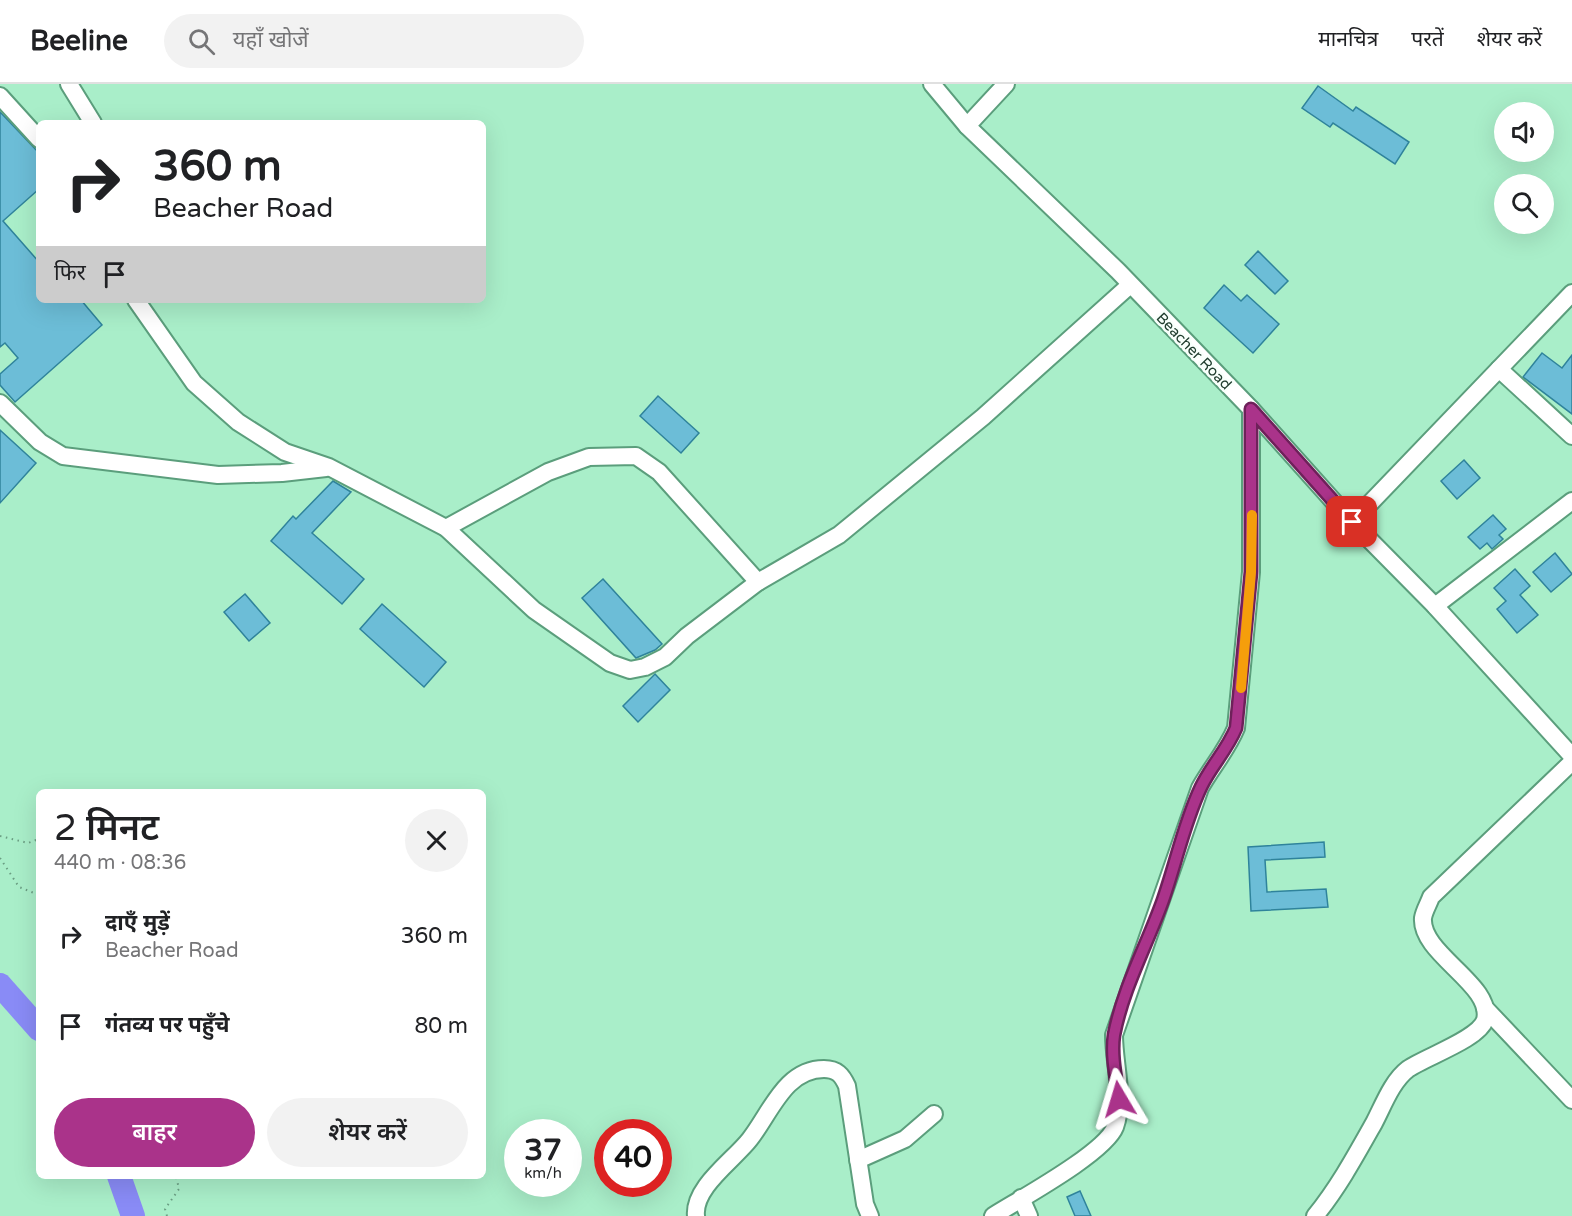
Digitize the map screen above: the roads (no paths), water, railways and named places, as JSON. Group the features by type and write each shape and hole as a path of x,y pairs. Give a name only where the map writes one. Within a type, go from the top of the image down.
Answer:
{"street":[{"path":"7,84 0,94 36,136"},
{"path":"69,84 91,120"},
{"name":"Beacher Road","path":"932,84 967,126 1130,285 1251,409 1352,522 1436,606 1572,756"},
{"path":"967,126 1006,84"},
{"path":"138,303 194,384 238,422 285,452 329,467 446,528 534,610 610,663 630,670 645,667 665,657 687,636 758,582 839,534 983,417 1130,285"},
{"path":"1352,522 1572,293"},
{"path":"1499,369 1572,436"},
{"path":"0,403 40,442 63,456 218,475 282,473 329,467"},
{"path":"993,1216 1101,1147 1115,1127 1119,1099 1114,1059 1114,1035 1200,788 1213,764 1230,743 1236,728 1251,572 1251,409"},
{"path":"282,473 285,452"},
{"path":"446,528 548,472 589,457 636,456 659,472 758,582"},
{"path":"1436,606 1572,501"},
{"path":"1572,762 1431,897 1423,917 1425,933 1475,991 1485,1008 1572,1100"},
{"path":"1315,1216 1344,1174 1400,1078 1407,1070 1481,1028 1485,1020 1485,1008"},
{"path":"696,1216 695,1206 706,1188 750,1139 786,1086 798,1074 813,1069 832,1069 843,1076 847,1086 858,1160 870,1216"},
{"path":"858,1160 905,1139 934,1114"},
{"path":"1021,1198 1029,1216"}],"waterway":[{"path":"0,985 36,1026"},
{"path":"120,1179 133,1216"}]}
